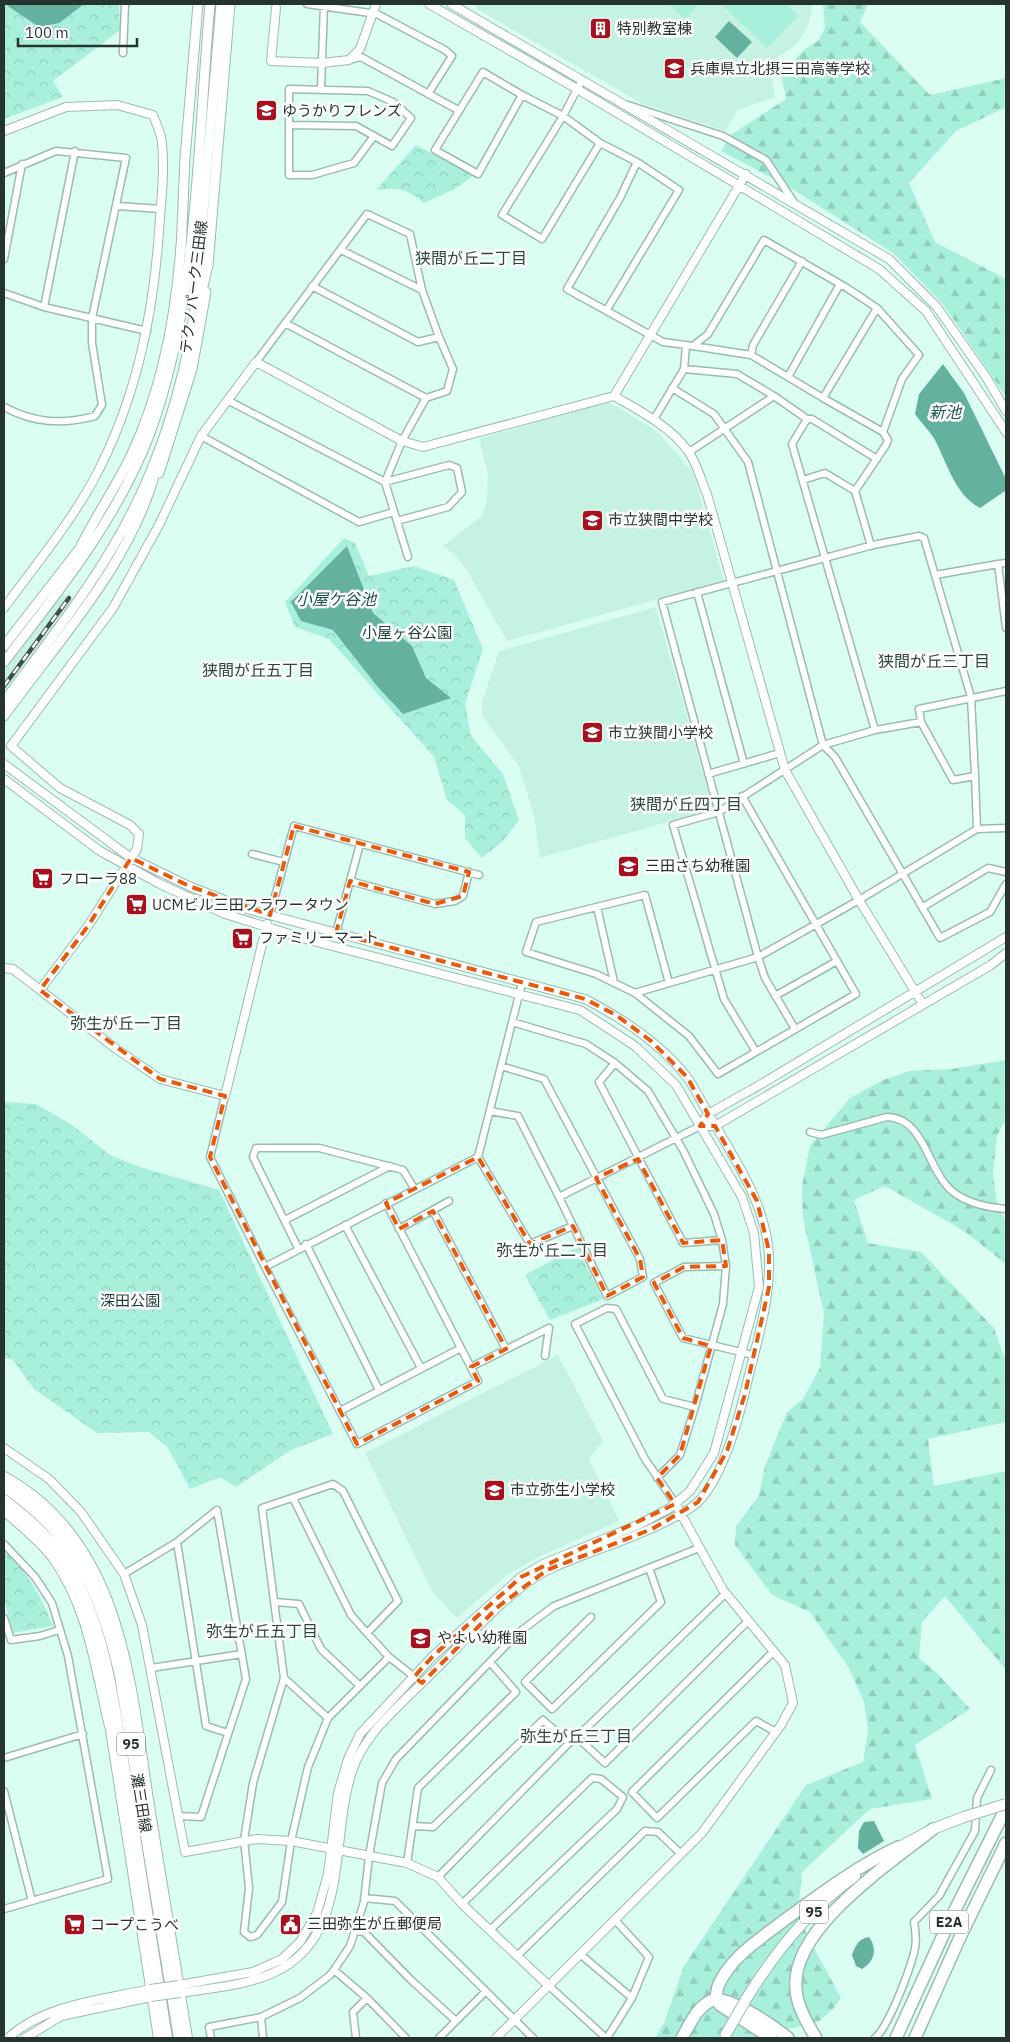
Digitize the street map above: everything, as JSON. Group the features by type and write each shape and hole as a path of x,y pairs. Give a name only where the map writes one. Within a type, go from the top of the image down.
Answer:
{"highway":[{"name":"E2A","path":"896,2038 951,1918 1006,1806"},
{"path":"816,2038 802,2011 796,1991 797,1969 806,1949 818,1930 840,1905 867,1880 933,1829"},
{"name":"E2A","path":"915,2038 961,1935 1006,1842"},
{"path":"772,2038 720,2005 716,1999 718,1984 743,1953 846,1875 898,1847"},
{"path":"682,2038 697,2012 704,2005 716,1999 725,2000 752,2014 788,2038"}],"main road":[{"path":"81,546 130,458 157,385 166,352 181,245 185,158 198,4"},
{"name":"テクノパーク三田線","path":"4,662 94,541 124,488 149,434 168,376 185,298 210,4"},
{"name":"テクノパーク三田線","path":"4,702 74,607 113,547 133,510 171,418 191,337 200,266 221,4"},
{"path":"4,716 89,600 131,536 151,495 170,443 194,360 204,308 230,4"},
{"path":"181,245 185,298"},
{"path":"191,337 208,265"},
{"path":"118,555 140,512 154,476 162,440"},
{"path":"4,646 93,533 124,488"},
{"name":"95","path":"4,1477 20,1486 42,1503 76,1543 103,1589 130,1676 142,1762 187,2038"},
{"name":"灘三田線","path":"4,1487 24,1500 51,1525 85,1572 106,1623 120,1676 179,2038"},
{"name":"灘三田線","path":"4,1500 27,1517 53,1544 72,1571 95,1624 105,1662 167,2038"},
{"name":"95","path":"4,1510 42,1545 65,1575 75,1594 90,1642 110,1726"},
{"name":"95","path":"105,1662 110,1726 150,1993 159,2038"},
{"name":"95","path":"120,1676 142,1762"},
{"name":"95","path":"725,2036 748,1996 778,1953 817,1910 850,1879 898,1847 933,1829 964,1817 1006,1806"}],"street":[{"path":"122,53 125,4"},
{"path":"307,4 372,13 445,50 452,56 428,94"},
{"path":"349,60 360,49 376,4"},
{"path":"429,4 577,89 879,269 903,288 926,311 1006,432"},
{"path":"452,4 889,259 937,307 986,377 1006,411"},
{"path":"321,88 324,5"},
{"path":"279,6 271,61 322,63 361,57 458,110"},
{"path":"522,95 478,174 435,150 483,72 563,116 600,143 637,162 679,190 606,311"},
{"path":"582,80 563,116 502,214 542,239 600,143"},
{"path":"289,125 356,126 374,136 392,146 411,118 393,102 368,91 321,88 289,89 289,125 289,175 312,175 354,163 374,136"},
{"path":"625,104 723,136 766,160 796,204"},
{"path":"4,131 66,107 117,105 153,115 162,143 161,209 157,270 147,331 135,380 118,429 92,481 55,539 4,608"},
{"path":"4,173 56,151 75,151 126,158 92,318 92,343 102,405 95,416 74,422 44,422 21,416 4,406"},
{"path":"44,307 75,151"},
{"path":"637,162 620,198 567,289 663,342 751,354 883,432 888,440 855,491"},
{"path":"4,260 22,164"},
{"path":"256,362 402,441 423,447 614,396 746,174"},
{"path":"117,206 161,209"},
{"path":"40,990 88,926 139,842 136,830 60,788 11,746 113,608 159,525 201,436 367,214 410,234 422,290 438,337 453,369 446,391 426,398 402,441 385,482 408,557"},
{"path":"654,419 684,369 690,346 708,334 764,240 802,261 877,308 919,355 902,378 883,432"},
{"path":"341,250 422,290"},
{"path":"751,354 753,345 802,261"},
{"path":"788,377 840,284"},
{"path":"312,286 418,342 438,337"},
{"path":"4,293 44,307 147,331"},
{"path":"823,398 877,308"},
{"path":"285,323 426,398"},
{"path":"684,369 737,374 774,396 807,419 812,419 877,459"},
{"path":"672,388 714,414 726,428 748,462 823,745 835,757 940,938 990,912 1006,884"},
{"path":"614,396 654,419 689,452 707,494 785,770 859,900 922,1003"},
{"path":"689,452 774,396"},
{"path":"229,401 385,482 449,465 457,468 462,492 448,508 397,521"},
{"path":"807,419 792,444 875,730"},
{"path":"201,436 359,522 394,512"},
{"path":"803,480 825,473 855,491 871,546"},
{"path":"796,1029 765,978 758,957 662,602 871,546 918,536 924,538 971,697 977,829"},
{"path":"935,575 1006,563"},
{"path":"998,564 1006,628"},
{"path":"697,592 744,764"},
{"path":"975,776 953,780 920,722 919,709 1006,691"},
{"path":"756,1052 724,999 673,825 718,812 823,745 875,730 920,722"},
{"path":"708,774 780,753"},
{"path":"4,764 131,858 189,886 247,909 585,999 616,1015 651,1041 687,1077 757,1201 769,1251 769,1287 753,1355 732,1435 714,1479 698,1502 681,1514 652,1529 547,1570 499,1606 377,1728 354,1765 344,1802 340,1850 328,1908 320,1929 298,1956 277,1971 255,1980 150,1993 55,2010 18,2029 8,2038"},
{"path":"4,779 100,851 158,883 225,914 474,984 580,1010 635,1046 676,1085 742,1197 754,1233 759,1287 714,1453 690,1491 675,1503 640,1524 543,1564 521,1577 433,1656 360,1734 348,1759 338,1793 328,1874 317,1913 300,1942 282,1959 253,1972 179,1989"},
{"path":"669,983 645,895 536,922 526,952 571,964 635,993 689,1036 718,1074 856,994 742,796"},
{"path":"386,1204 478,1381 357,1444 210,1157 266,927 294,826 479,875"},
{"path":"635,993 758,957 859,900 977,829 1006,828"},
{"path":"336,933 360,844"},
{"path":"252,854 284,862"},
{"path":"923,907 988,868 1006,872"},
{"path":"350,881 435,904 455,901 463,896 469,872"},
{"path":"597,907 614,982"},
{"path":"559,1197 700,1126 708,1114 916,993 1006,937"},
{"path":"700,1126 715,1126 922,1003 990,965 1006,953"},
{"path":"776,996 837,961"},
{"path":"4,968 13,969 114,1048 160,1079 225,1096"},
{"path":"520,983 478,1157 530,1244 573,1226"},
{"path":"512,1022 586,1044 615,1063 648,1092 676,1139 714,1214 722,1240 726,1266 723,1304 680,1455 657,1478"},
{"path":"615,1063 599,1082 683,1243 722,1240"},
{"path":"490,1111 518,1116 607,1296 643,1276 640,1259 544,1079 501,1066"},
{"path":"810,1132 820,1135 887,1117 897,1117 907,1122 919,1137 936,1172 953,1192 988,1208 1006,1209"},
{"path":"298,1248 253,1157 256,1148 319,1148 403,1170 414,1188"},
{"path":"265,1267 414,1188 478,1157"},
{"path":"285,1220 390,1166"},
{"path":"398,1229 449,1202"},
{"path":"433,1210 506,1349"},
{"path":"345,1224 420,1368"},
{"path":"306,1244 379,1390"},
{"path":"726,1266 684,1267 654,1283 683,1338 753,1355"},
{"path":"496,2038 702,1833 776,1732 793,1703 785,1665 726,1593 675,1503 657,1478 575,1324 607,1308 616,1309 662,1399 695,1407"},
{"path":"471,1367 549,1328 545,1356"},
{"path":"340,1412 461,1348"},
{"path":"4,1448 49,1478 98,1536 124,1574 142,1625 184,1852 244,1840 291,1841 407,1862 438,1877 462,1904 606,2038 632,1998 650,1957 614,1920"},
{"path":"367,1633 398,1601 343,1491 333,1484 262,1508 284,1678 253,1783 244,1840 249,1888 244,1932 250,1936 257,1935 282,1902 291,1841 308,1767 328,1718 389,1657"},
{"path":"293,1498 351,1615 389,1657 422,1683"},
{"path":"124,1574 178,1542 217,1510 246,1679 201,1817 178,1816"},
{"path":"178,1542 206,1726 228,1733"},
{"path":"4,1544 35,1578 52,1604 68,1656 108,1880 4,1909"},
{"path":"211,2038 209,2026 261,2017 300,1998 334,1970 350,1946 364,1898 369,1856 382,1783 396,1759 518,1633 554,1606 699,1548"},
{"path":"591,1617 525,1682 552,1709 662,1602 649,1568"},
{"path":"726,1593 577,1736 605,1763 748,1621"},
{"path":"275,1602 299,1604 321,1649 360,1686"},
{"path":"4,1618 12,1640 40,1636 59,1630"},
{"path":"774,1651 632,1792 658,1818 756,1721 776,1732"},
{"path":"151,1668 242,1654"},
{"path":"407,1862 414,1826 418,1788 516,1692 490,1662"},
{"path":"284,1678 328,1718"},
{"path":"414,1826 433,1827 543,1720 569,1743 438,1877"},
{"path":"4,1758 83,1734"},
{"path":"875,2038 894,2005 915,1952 917,1934 914,1922 939,1896 975,1831 977,1798 991,1770"},
{"path":"462,1904 592,1778 602,1779 623,1797 617,1809 490,1930"},
{"path":"4,1791 32,1901"},
{"path":"517,1956 645,1831 658,1832 681,1854"},
{"path":"364,1898 395,1901 533,2038"},
{"path":"355,1931 364,1932 410,1979 456,2021"},
{"path":"580,1954 632,1998"},
{"path":"334,1970 367,1998 406,2038"},
{"path":"439,2038 485,1992"},
{"path":"25,2038 61,2016 150,1993"},
{"path":"356,2038 353,2012 367,1998"},
{"path":"261,2017 264,2038"}],"highlighted area":[{"path":"294,826 469,872 463,896 435,904 350,881 336,933 585,999 616,1015 651,1041 687,1077 708,1114 700,1126 715,1126 736,1159 757,1201 769,1251 769,1287 745,1394 727,1451 698,1502 652,1529 547,1570 499,1606 422,1683 414,1677 433,1656 521,1577 675,1504 657,1478 680,1455 711,1346 683,1338 654,1283 684,1267 726,1266 722,1240 683,1243 638,1159 596,1178 640,1259 643,1277 607,1296 573,1226 530,1244 478,1157 386,1203 399,1229 433,1211 506,1349 471,1367 478,1381 357,1444 210,1157 225,1096 160,1079 40,990 88,926 131,858 189,886 270,915"}],"shaded area":[{"name":"兵庫県立北摂三田高等学校","path":"477,4 813,4 808,26 797,44 775,59 770,66 775,97 738,110 725,131 643,104 475,8"},
{"name":"市立狭間中学校","path":"606,402 618,407 659,433 694,474 724,581 507,641 466,569 455,555 443,546 482,516 487,500 488,475 479,439"},
{"path":"62,593 73,600 4,692 4,670"},
{"name":"市立狭間小学校","path":"656,607 712,805 710,810 540,858 534,815 518,765 483,717 482,702 499,651"},
{"name":"市立弥生小学校","path":"558,1355 603,1441 589,1459 619,1521 536,1558 506,1576 457,1618 433,1593 365,1453"}],"green space":[{"path":"4,4 119,4 120,30 53,81 63,97 4,119"},
{"path":"669,4 699,4 685,19"},
{"path":"721,4 791,4 789,6 798,16 767,48"},
{"path":"823,4 868,4 860,22 930,95 1006,78 1006,107 956,131 909,183 935,242 1006,279 1006,397 943,304 893,253 789,187 721,151 732,134 786,99 781,75 805,49 818,41 825,28"},
{"path":"416,145 474,175 455,189 424,203 412,194 402,190 376,190"},
{"name":"小屋ヶ谷公園","path":"344,538 355,543 369,576 414,566 454,580 483,649 465,704 471,736 503,774 519,820 504,840 482,858 465,838 465,815 447,800 434,757 329,639 295,627 285,602"},
{"path":"1006,1060 1006,1119 997,1136 993,1173 997,1205 1006,1221 1006,1264 964,1231 885,1186 854,1200 868,1243 921,1252 994,1328 1006,1362 1006,1422 928,1439 934,1486 1006,1471 1006,1670 945,1596 922,1622 919,1658 937,1673 970,1709 915,1745 932,1799 870,1809 802,1872 799,1904 806,1933 841,1998 833,2009 819,2021 754,2038 655,2038 664,2023 684,1966 806,1785 863,1762 868,1731 864,1702 849,1668 810,1612 772,1595 735,1545 736,1526 759,1496 765,1466 787,1412 803,1399 820,1368 824,1314 803,1218 802,1186 810,1146 850,1098 881,1081 909,1071 952,1069"},
{"name":"深田公園","path":"4,1102 36,1104 72,1125 110,1155 137,1166 219,1190 333,1434 291,1450 236,1487 220,1477 190,1489 168,1448 149,1432 97,1433 34,1389 12,1359 4,1358"},
{"path":"577,1247 603,1299 550,1320 525,1275"},
{"path":"4,1550 27,1575 44,1605 53,1626 13,1633 4,1600"}],"water":[{"path":"5,4 84,4 59,23 39,27"},
{"path":"729,21 752,42 737,58 715,37"},
{"name":"新池","path":"943,364 964,393 1006,479 1005,491 980,508 971,502 958,487 931,433 915,414 919,394"},
{"name":"小屋ケ谷池","path":"347,546 373,613 412,646 426,678 451,698 403,714 377,686 333,630 301,621 291,602"},
{"path":"874,1821 884,1841 863,1854 858,1848 859,1831 864,1822"},
{"path":"869,1937 874,1951 872,1959 862,1969 856,1966 852,1955 858,1943 862,1939"}],"railway":[{"path":"4,686 69,598"}],"place":[{"name":"特別教室棟","path":"601,29"},
{"name":"兵庫県立北摂三田高等学校","path":"674,69"},
{"name":"ゆうかりフレンズ","path":"266,111"},
{"name":"市立狭間中学校","path":"592,520"},
{"name":"市立狭間小学校","path":"592,733"},
{"name":"三田さち幼稚園","path":"629,866"},
{"name":"フローラ88","path":"43,879"},
{"name":"UCMビル三田フラワータウン","path":"136,905"},
{"name":"ファミリーマート","path":"243,938"},
{"name":"市立弥生小学校","path":"494,1490"},
{"name":"やよい幼稚園","path":"421,1638"},
{"name":"三田弥生が丘郵便局","path":"291,1924"},
{"name":"コープこうべ","path":"74,1925"}],"district":[{"name":"狭間が丘二丁目","path":"471,258"},
{"name":"狭間が丘三丁目","path":"934,661"},
{"name":"狭間が丘五丁目","path":"258,670"},
{"name":"狭間が丘四丁目","path":"686,804"},
{"name":"弥生が丘一丁目","path":"126,1023"},
{"name":"弥生が丘二丁目","path":"552,1250"},
{"name":"弥生が丘五丁目","path":"262,1631"},
{"name":"弥生が丘三丁目","path":"576,1736"}]}
